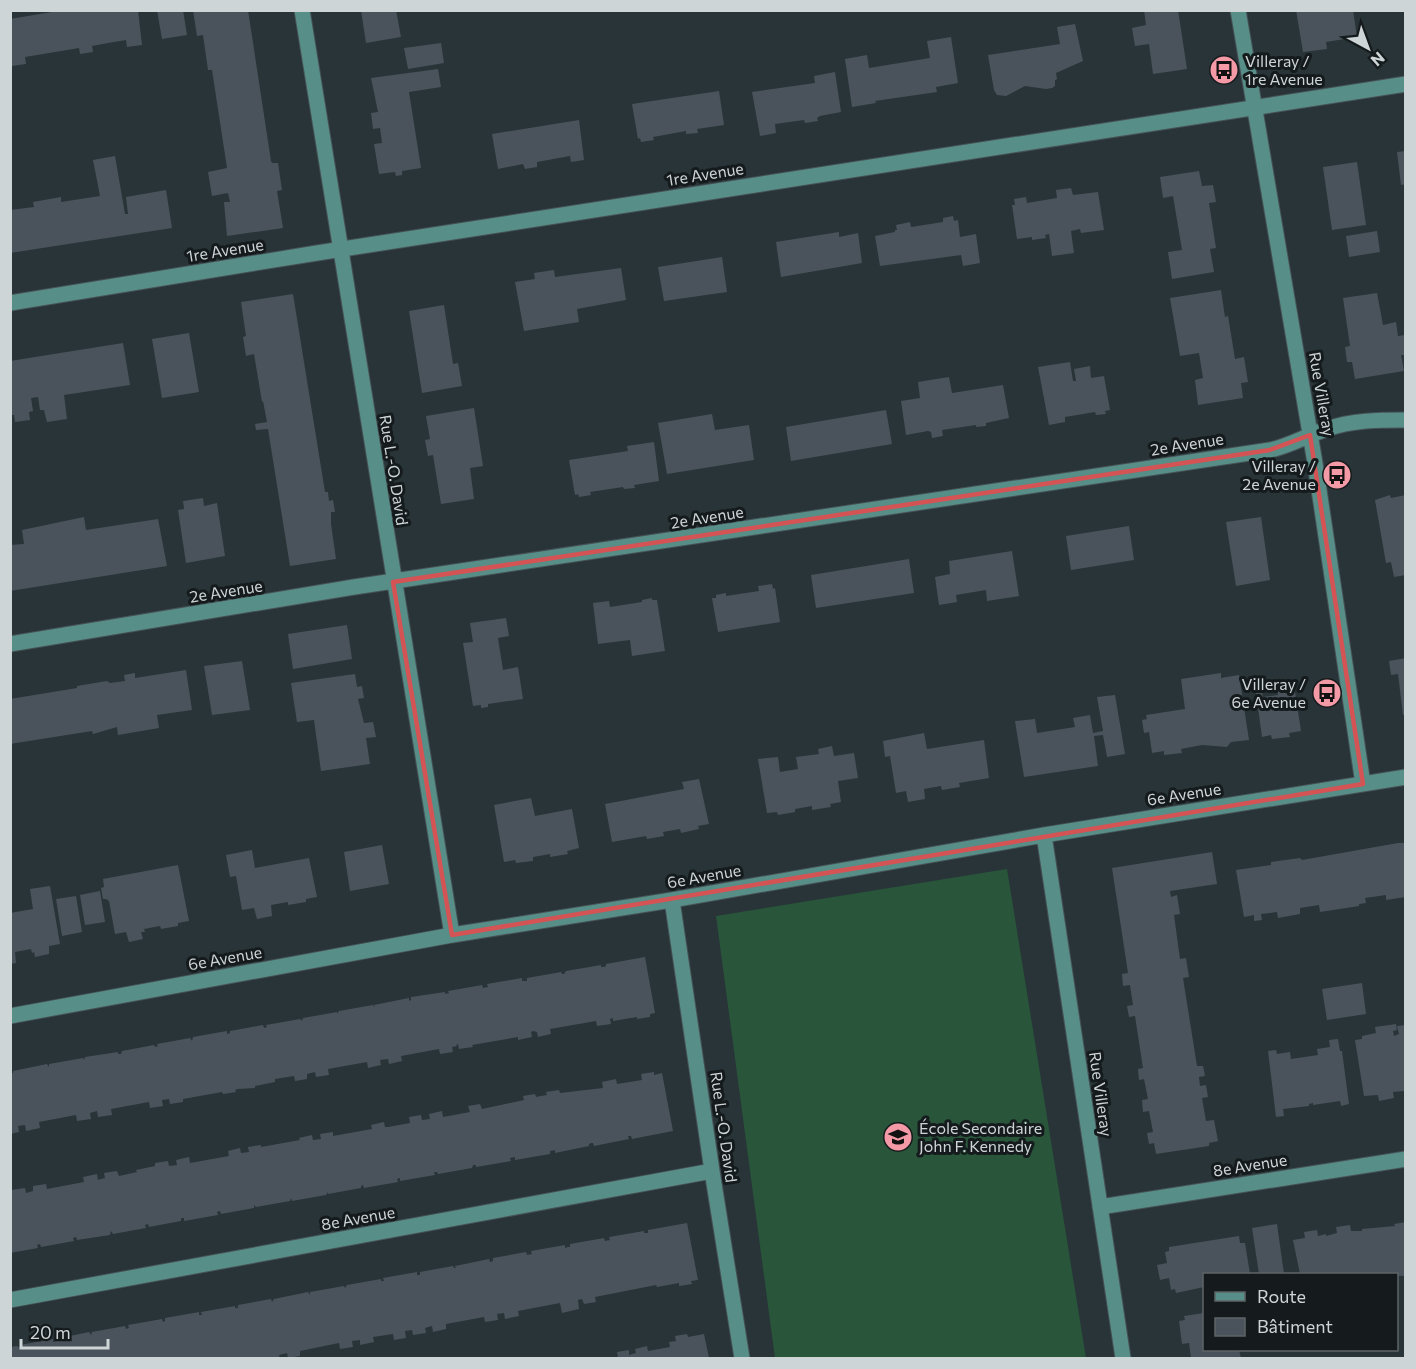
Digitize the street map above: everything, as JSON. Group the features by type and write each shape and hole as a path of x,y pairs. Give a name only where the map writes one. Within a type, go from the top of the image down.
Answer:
{"street":[{"name":"Rue L.-O. David","path":"302,10 452,935"},
{"name":"Rue Villeray","path":"1238,10 1310,435 1363,784"},
{"name":"1re Avenue","path":"10,303 1406,84"},
{"name":"2e Avenue","path":"10,644 393,582 1283,448 1330,428 1357,422 1406,420"},
{"name":"6e Avenue","path":"10,1016 452,935 672,900 1044,835 1406,777"},
{"name":"Rue Villeray","path":"1044,835 1124,1359"},
{"name":"Rue L.-O. David","path":"672,900 742,1359"},
{"name":"8e Avenue","path":"1100,1207 1406,1159"},
{"name":"8e Avenue","path":"10,1300 712,1172"}],"highlighted area":[{"path":"1310,435 1363,784 452,935 393,582 1270,450"}],"green space":[{"name":"École Secondaire John F. Kennedy","path":"1007,869 1086,1358 775,1358 716,916"}],"building":[{"path":"64,10 138,10 142,45 127,47 126,40 92,46 93,52 80,54 79,48 25,57 26,64 12,66 10,19"},
{"path":"157,10 183,10 187,35 162,39"},
{"path":"193,10 248,10 271,161 278,163 282,190 277,191 283,228 227,236 224,202 230,202 228,193 212,196 208,172 227,168 212,70 208,70 203,35 197,36"},
{"path":"361,10 396,10 401,37 366,43"},
{"path":"1144,10 1178,10 1187,69 1153,74 1149,44 1135,46 1132,28 1146,25"},
{"path":"1296,10 1353,10 1357,37 1326,42 1327,49 1303,52"},
{"path":"1075,24 1083,61 1056,73 1057,79 1052,88 1025,86 1006,96 997,95 994,90 988,55 1060,44 1057,27"},
{"path":"951,37 958,83 936,87 937,92 875,101 876,103 852,107 845,59 867,55 869,68 930,58 927,41"},
{"path":"441,43 444,63 408,69 404,48"},
{"path":"438,69 441,87 409,92 421,168 402,171 402,175 396,176 395,172 379,174 374,144 382,143 380,128 373,129 371,113 378,112 371,78"},
{"path":"835,72 841,112 820,116 817,118 818,121 805,123 804,120 775,124 776,133 760,136 752,92 815,83 814,76"},
{"path":"719,91 724,125 697,129 698,133 686,134 686,131 653,137 654,140 641,142 640,138 638,139 632,104"},
{"path":"579,120 584,160 571,162 570,156 537,162 537,167 525,169 523,164 498,169 492,134"},
{"path":"1406,151 1406,184 1401,185 1397,152"},
{"path":"115,156 125,214 128,214 126,197 166,190 172,228 10,253 10,210 34,207 33,202 61,197 61,202 100,196 93,160"},
{"path":"1357,162 1366,225 1332,230 1323,167"},
{"path":"1199,171 1202,186 1213,185 1216,202 1209,203 1216,248 1210,249 1214,272 1172,279 1168,252 1182,250 1173,196 1163,198 1160,177"},
{"path":"1071,188 1073,195 1098,192 1104,230 1081,233 1080,229 1071,231 1074,253 1052,256 1049,234 1045,235 1046,238 1017,239 1012,205 1015,205 1014,199 1026,197 1027,203 1057,198 1056,190"},
{"path":"953,216 954,221 958,220 960,237 976,234 980,263 963,266 961,255 880,266 875,236 895,232 896,225 910,222 911,227 943,222 943,218"},
{"path":"1377,231 1380,252 1349,257 1346,236"},
{"path":"839,232 839,237 858,233 862,263 781,277 776,242"},
{"path":"722,257 727,292 664,301 658,267"},
{"path":"621,268 626,300 577,309 579,322 524,331 515,282 535,279 534,273 554,270 555,277"},
{"path":"1221,290 1235,359 1244,357 1248,382 1241,383 1243,398 1198,405 1195,380 1203,378 1199,353 1180,356 1170,298"},
{"path":"1377,293 1383,325 1396,322 1398,336 1405,335 1406,355 1401,355 1404,371 1355,379 1352,362 1347,362 1345,347 1350,346 1343,298"},
{"path":"293,294 325,492 328,492 329,501 333,500 335,512 331,512 331,524 336,559 290,566 268,429 256,430 255,424 267,422 254,354 246,356 243,337 246,336 241,302"},
{"path":"444,305 453,364 458,363 462,386 422,393 409,311"},
{"path":"189,333 199,392 162,398 152,339"},
{"path":"123,343 130,385 64,395 67,419 47,422 44,410 40,410 38,397 31,398 33,411 29,412 30,420 15,422 14,415 10,415 10,361"},
{"path":"1070,362 1073,381 1076,381 1074,369 1090,366 1091,378 1104,376 1110,410 1105,411 1106,414 1096,415 1095,412 1065,417 1065,422 1049,425 1038,367"},
{"path":"949,377 952,393 1003,385 1009,418 986,423 986,426 976,427 976,425 942,430 943,436 932,438 931,432 928,431 906,435 901,401 920,398 918,382"},
{"path":"474,408 483,466 470,468 474,499 441,504 433,455 428,456 425,440 430,439 426,416"},
{"path":"886,410 892,444 791,461 786,427"},
{"path":"712,414 715,430 749,425 754,460 667,474 658,423"},
{"path":"654,442 659,481 634,485 635,488 624,489 623,487 590,492 591,495 579,497 578,494 575,495 569,460 628,451 627,446"},
{"path":"1390,495 1391,498 1406,495 1406,575 1394,577 1391,562 1386,563 1375,500"},
{"path":"203,498 204,506 217,503 225,556 186,563 178,510 184,509 183,501"},
{"path":"84,517 86,530 158,519 167,566 10,591 10,545 24,544 22,530"},
{"path":"1261,517 1270,580 1236,586 1226,522"},
{"path":"1129,526 1134,560 1071,570 1066,536"},
{"path":"1012,551 1019,596 987,601 986,590 956,595 957,602 939,605 935,577 950,574 949,561"},
{"path":"909,559 914,593 816,608 811,575"},
{"path":"772,584 773,589 775,588 780,622 718,632 712,598 726,593 726,596 759,591 758,586"},
{"path":"652,598 652,600 657,600 665,651 632,656 630,640 598,644 593,603 609,601 610,607 642,602 642,600"},
{"path":"506,618 509,636 498,638 503,670 518,667 523,699 488,704 488,707 481,708 481,705 473,706 463,643 473,642 470,623"},
{"path":"347,625 352,659 293,669 288,634"},
{"path":"1406,658 1406,715 1403,715 1398,674 1391,675 1389,661"},
{"path":"242,661 250,710 212,715 204,666"},
{"path":"186,670 192,710 157,715 159,728 118,735 117,727 93,734 92,731 10,744 10,699 107,681 110,683 125,681 124,675 135,673 135,678"},
{"path":"1221,673 1221,678 1239,675 1249,740 1231,742 1227,747 1202,745 1181,749 1182,753 1164,755 1164,751 1152,753 1149,732 1144,733 1142,720 1147,719 1146,715 1185,709 1181,679"},
{"path":"355,674 357,687 362,686 364,698 358,699 364,723 373,722 376,737 366,738 370,764 321,771 314,720 297,722 291,683"},
{"path":"1255,686 1261,686 1263,697 1278,695 1277,689 1291,687 1292,693 1295,692 1301,731 1289,733 1290,737 1272,739 1271,735 1262,737"},
{"path":"1115,695 1125,754 1107,757 1103,735 1094,736 1098,766 1024,777 1015,721 1035,719 1037,733 1075,727 1073,718 1090,715 1093,733 1103,731 1097,697"},
{"path":"924,733 927,749 984,740 989,778 959,783 960,787 942,790 941,786 924,789 925,799 908,802 906,791 896,793 890,756 885,757 883,741"},
{"path":"832,746 834,756 854,753 858,778 838,781 841,802 830,804 831,807 812,810 812,806 778,815 777,812 767,813 758,759 778,757 780,772 798,769 796,757 819,754 818,749"},
{"path":"699,779 709,824 681,833 680,829 663,832 664,836 647,839 646,836 612,842 605,804 684,789 682,782"},
{"path":"531,798 535,816 572,809 579,848 567,851 568,854 533,857 533,861 504,862 494,805"},
{"path":"1406,843 1406,897 1386,900 1386,895 1365,898 1366,903 1359,904 1359,906 1320,912 1319,905 1300,908 1300,914 1278,918 1277,912 1261,914 1262,920 1254,921 1254,915 1244,917 1236,870 1271,865 1271,862 1300,858 1302,860"},
{"path":"382,845 389,884 350,891 344,852"},
{"path":"252,850 255,868 309,858 317,897 306,899 306,902 271,905 272,916 257,919 254,908 242,910 236,876 230,877 226,855"},
{"path":"1212,852 1217,884 1170,891 1171,897 1177,895 1180,914 1174,915 1180,959 1186,958 1189,977 1183,978 1197,1066 1203,1066 1205,1076 1199,1077 1200,1086 1206,1085 1208,1097 1202,1098 1206,1121 1214,1120 1218,1141 1209,1143 1209,1146 1156,1154 1154,1143 1149,1144 1147,1133 1153,1132 1149,1111 1143,1112 1142,1100 1148,1099 1144,1079 1139,1080 1138,1069 1143,1068 1135,1016 1129,1017 1127,1006 1133,1005 1130,985 1123,986 1122,974 1128,973 1112,868"},
{"path":"178,865 189,921 178,923 178,926 144,929 145,932 141,932 143,939 129,942 126,932 115,934 109,901 103,899 101,888 104,887 103,879"},
{"path":"50,886 60,944 49,946 49,954 35,957 31,949 15,952 16,963 10,964 10,913 33,909 30,889"},
{"path":"100,891 105,922 85,925 80,895"},
{"path":"76,896 82,932 62,936 56,899"},
{"path":"645,957 655,1013 650,1014 650,1017 613,1021 613,1018 610,1019 611,1024 597,1026 596,1021 550,1029 551,1034 538,1037 537,1032 533,1031 531,1032 532,1037 518,1040 518,1037 459,1049 458,1044 452,1047 453,1052 440,1054 439,1049 401,1056 402,1061 389,1064 388,1059 380,1060 381,1065 368,1068 367,1062 328,1069 329,1075 316,1077 315,1072 307,1074 307,1079 295,1081 294,1076 275,1079 275,1082 255,1086 255,1088 183,1099 183,1102 170,1104 169,1099 162,1100 163,1106 150,1108 149,1102 111,1109 112,1115 98,1117 97,1111 90,1113 91,1119 77,1121 76,1115 39,1122 40,1128 26,1131 25,1125 18,1126 19,1132 10,1134 10,1074 13,1071 47,1064 49,1067 49,1064 83,1058 84,1060 85,1057 118,1052 121,1054 122,1051 154,1045 155,1047 158,1046 157,1044 190,1038 192,1041 193,1037 227,1031 227,1034 230,1031 263,1025 264,1028 267,1027 266,1025 300,1019 302,1021 303,1018 337,1012 337,1014 339,1011 373,1005 375,1007 374,1005 409,998 409,1001 411,997 445,992 445,994 449,993 448,991 482,985 483,988 488,987 487,984 522,978 522,981 527,981 527,978 561,972 564,974 566,971 601,965 604,967 606,964"},
{"path":"1362,983 1366,1014 1327,1020 1322,989"},
{"path":"1396,1024 1397,1030 1393,1031 1394,1036 1399,1034 1397,1026 1406,1025 1406,1088 1404,1091 1393,1092 1394,1098 1379,1101 1378,1095 1364,1096 1355,1040 1376,1033 1375,1027"},
{"path":"1338,1039 1340,1051 1342,1051 1349,1104 1341,1106 1340,1101 1313,1105 1313,1103 1309,1106 1283,1109 1284,1116 1276,1117 1268,1051 1276,1050 1277,1054 1290,1052 1291,1059 1318,1055 1317,1049 1330,1047 1329,1040"},
{"path":"654,1072 654,1075 662,1073 673,1131 632,1139 628,1136 629,1139 594,1146 591,1143 589,1146 555,1153 555,1150 550,1151 550,1154 515,1160 515,1157 510,1158 511,1161 476,1167 473,1165 472,1168 438,1174 434,1172 435,1175 400,1181 400,1178 397,1179 398,1182 364,1188 363,1185 361,1188 328,1194 328,1192 326,1195 292,1201 291,1198 290,1201 256,1207 254,1205 254,1208 221,1214 220,1211 217,1212 218,1215 184,1221 184,1218 181,1218 181,1221 149,1227 148,1224 145,1225 146,1228 113,1234 111,1231 110,1235 77,1240 76,1237 73,1238 74,1241 41,1247 40,1244 37,1245 38,1248 10,1253 11,1190 25,1188 26,1193 33,1191 33,1186 46,1184 47,1189 84,1182 83,1177 97,1174 98,1180 105,1178 104,1173 117,1171 119,1176 155,1166 155,1163 168,1161 169,1166 177,1165 176,1160 189,1157 190,1163 229,1156 228,1151 240,1148 241,1153 249,1152 248,1147 300,1140 299,1138 312,1135 313,1140 321,1139 320,1134 333,1132 333,1136 372,1129 371,1125 384,1122 385,1127 410,1123 409,1117 421,1115 422,1120 430,1119 429,1114 442,1111 443,1117 470,1112 468,1106 480,1104 482,1109 524,1100 523,1096 547,1095 546,1092 559,1090 560,1093 603,1088 602,1082 616,1079 617,1084 642,1080 641,1074"},
{"path":"1406,1222 1406,1276 1398,1276 1398,1273 1300,1273 1293,1240 1305,1238 1304,1232 1317,1230 1318,1236 1326,1234 1326,1236 1337,1233 1336,1227 1350,1225 1351,1231 1362,1231 1362,1229 1395,1226 1394,1224"},
{"path":"687,1223 698,1280 691,1281 692,1284 679,1286 679,1283 657,1287 656,1285 595,1297 596,1302 584,1304 582,1299 578,1300 579,1309 562,1313 560,1303 518,1311 519,1316 505,1319 504,1313 497,1314 498,1320 485,1322 484,1317 446,1324 446,1329 433,1332 432,1326 425,1328 426,1333 413,1335 412,1330 405,1331 406,1338 394,1340 393,1334 373,1337 374,1342 360,1345 360,1340 352,1341 353,1347 340,1349 339,1343 300,1351 300,1356 288,1358 287,1353 279,1355 280,1358 10,1358 10,1347 19,1348 20,1345 53,1339 53,1342 56,1339 89,1332 91,1335 92,1332 125,1326 126,1329 129,1328 128,1325 162,1319 163,1322 165,1318 199,1312 199,1315 202,1315 201,1312 235,1306 238,1308 238,1305 271,1299 272,1302 274,1299 308,1292 310,1295 310,1292 344,1286 345,1288 347,1285 381,1279 384,1281 383,1278 417,1272 417,1275 420,1275 420,1272 453,1266 456,1268 455,1266 489,1259 490,1262 493,1258 526,1252 527,1255 532,1254 531,1251 565,1245 565,1248 570,1247 570,1244 604,1238 605,1241 610,1240 609,1237 644,1231 648,1233 648,1230"},
{"path":"1277,1224 1284,1273 1259,1273 1252,1228"},
{"path":"1239,1236 1240,1243 1245,1243 1250,1273 1203,1273 1203,1287 1176,1293 1175,1289 1171,1290 1169,1278 1160,1280 1157,1265 1167,1263 1165,1252 1169,1251 1169,1247"},
{"path":"1203,1313 1203,1351 1239,1351 1241,1358 1191,1358 1189,1343 1182,1344 1179,1321 1185,1320 1184,1316"},
{"path":"687,1334 688,1337 704,1334 709,1358 618,1358 617,1352 629,1350 629,1355 636,1353 635,1349 647,1346 648,1351 670,1347 669,1342 676,1341 675,1336"}],"place":[{"name":"Villeray / 1re Avenue","path":"1224,70"},
{"name":"Villeray / 2e Avenue","path":"1337,475"},
{"name":"Villeray / 6e Avenue","path":"1327,693"},
{"name":"École Secondaire John F. Kennedy","path":"898,1137"}]}
